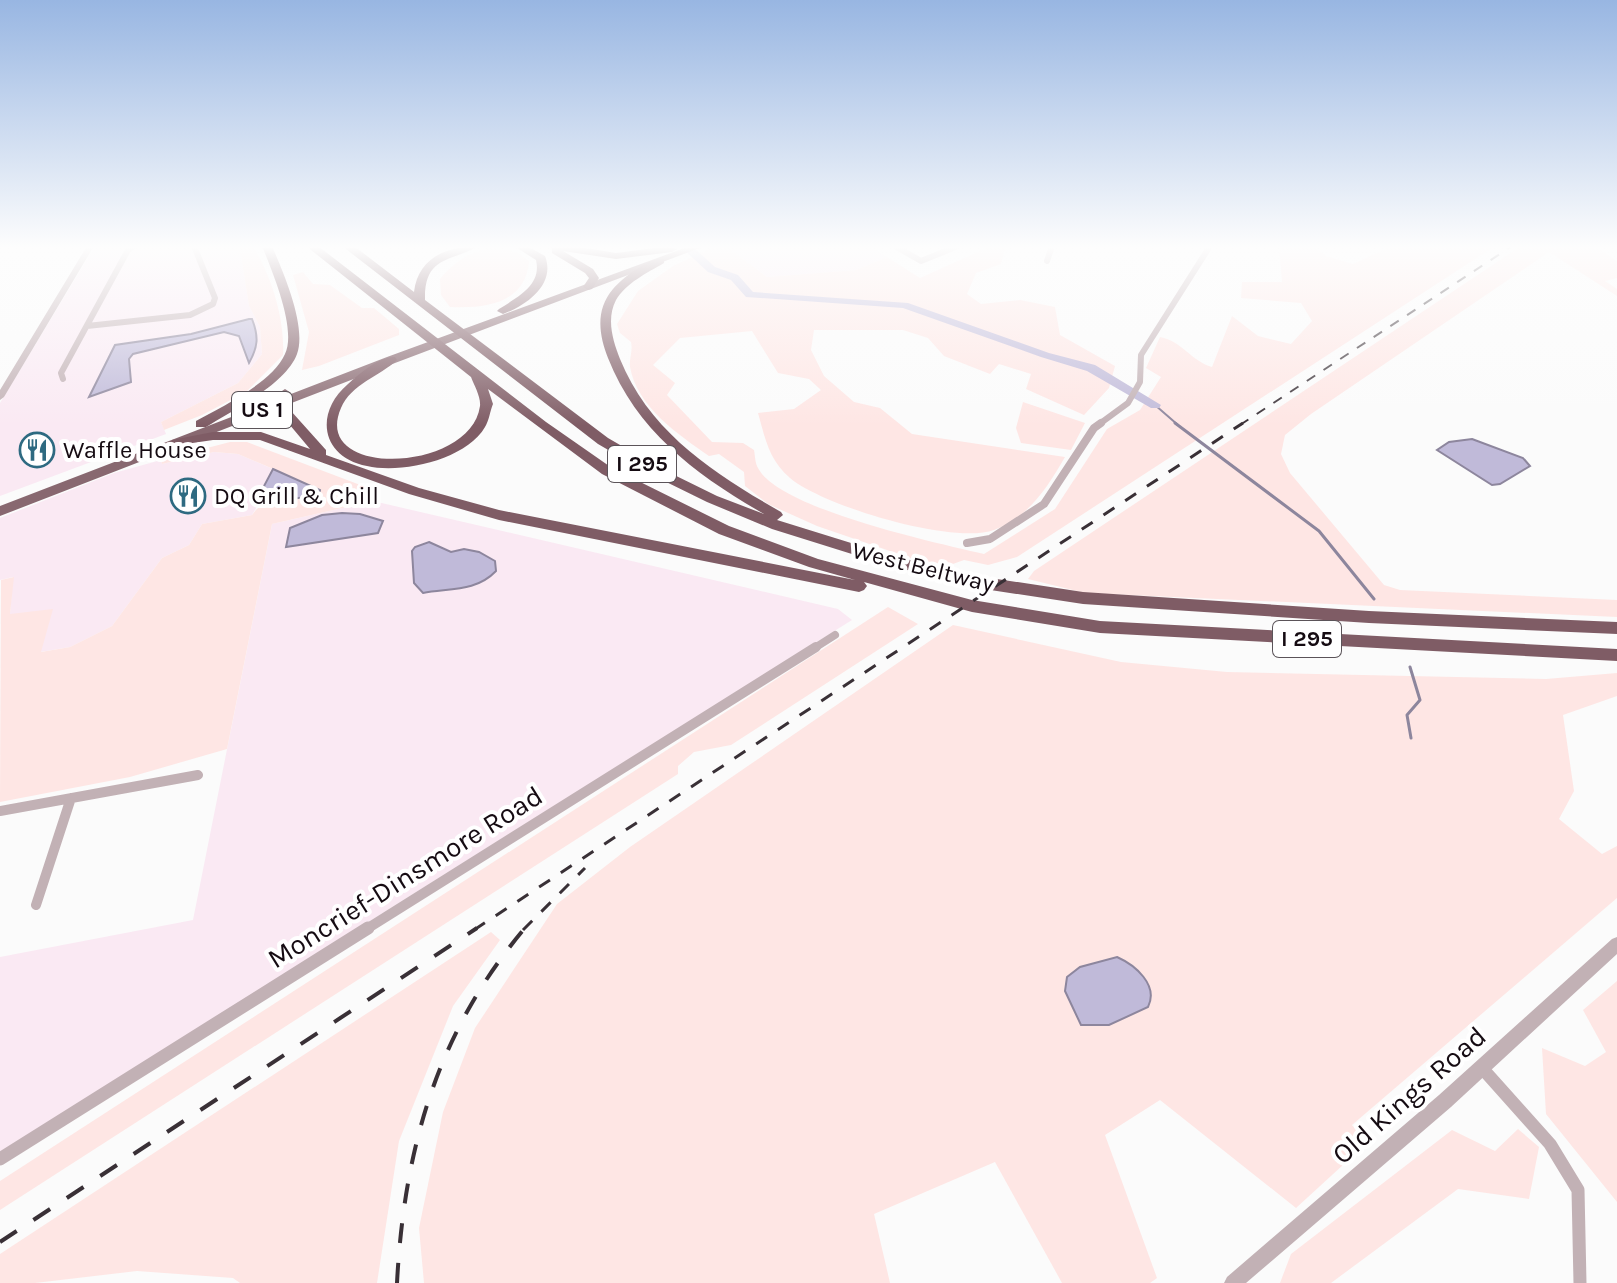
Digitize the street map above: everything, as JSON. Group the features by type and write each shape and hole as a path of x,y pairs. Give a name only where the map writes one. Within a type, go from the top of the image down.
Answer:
{"highway":[{"path":"201,424 265,386 281,370 293,351 294,333 287,306"},
{"name":"West Beltway","path":"387,306 575,450 639,489 724,530 770,548 919,595 1100,627 1617,655"},
{"name":"West Beltway","path":"425,306 603,441 653,470 764,520 951,576 1029,591 1145,603 1617,628"},
{"path":"503,311 511,306"},
{"name":"US 1","path":"0,511 519,306"},
{"name":"US 1","path":"0,501 201,424 391,360 532,306"},
{"path":"610,306 606,312 607,339 617,371 629,392 667,440 735,492 835,543"},
{"path":"391,360 346,392 331,420 333,436 342,450 368,462 400,464 430,459 472,436 487,409 482,384 474,373"},
{"path":"284,397 285,412 330,460"},
{"path":"177,443 213,436 250,434 414,491 499,515 919,595"}],"street":[{"path":"0,397 55,306"},
{"path":"63,379 61,373 98,306"},
{"path":"87,326 190,315 209,306"},
{"path":"967,543 990,539 1044,504 1094,428 1128,403 1138,386 1141,355 1172,306"},
{"name":"Moncrief-Dinsmore Road","path":"0,1159 835,635"},
{"path":"0,811 198,775"},
{"path":"36,905 71,798"},
{"name":"Old Kings Road","path":"1233,1283 1482,1068 1617,944"},
{"path":"1482,1068 1550,1144 1578,1190 1580,1283"}],"shaded area":[{"path":"59,306 249,306 260,327 262,354 238,383 161,422 166,434 0,496 0,403"},
{"path":"249,306 277,306 283,355 246,392 164,430 161,422 238,383 262,354 260,327"},
{"path":"302,306 359,306 374,308 399,329 399,335 302,370 309,332"},
{"path":"629,306 1055,307 1060,335 1115,366 1109,388 1084,415 1026,389 1031,374 999,364 990,374 944,356 928,338 903,330 814,330 811,350 824,376 854,402 880,408 912,434 1065,457 1044,490 1027,509 994,530 975,533 920,528 858,511 807,489 790,478 772,456 758,413 794,409 821,390 809,379 778,373 752,331 680,338 653,365 675,383 667,395 712,442 743,443 754,450 758,468 772,483 796,497 861,522 984,554 1055,509 1107,429 1140,410 1161,377 1146,368 1160,337 1212,367 1232,316 1258,336 1291,344 1312,321 1303,306 1403,306 1017,557 988,565 964,560 950,565 916,560 817,526 768,504 745,486 744,472 719,454 709,456 650,407 634,381 630,367 631,342 620,333 617,324"},
{"path":"1431,306 1470,306 1311,414 1285,435 1281,454 1290,473 1384,585 1400,590 1617,600 1617,617 1085,593 1028,579 1034,571"},
{"path":"249,319 254,325 256,342 249,363 239,336 224,332 133,354 129,359 131,382 89,397 115,345 191,334"},
{"path":"1023,402 1085,423 1071,450 1021,443 1016,428"},
{"path":"1472,439 1523,458 1530,466 1500,484 1492,485 1437,450 1449,442"},
{"path":"230,442 247,442 363,486 373,501 272,524 227,749 130,777 0,802 1,580 14,577 10,614 53,609 41,652 70,647 112,626 162,558 189,545 202,524 252,515 258,508 273,501 319,496 320,489 238,454 214,452 162,464 161,460"},
{"path":"214,452 238,454 273,469 268,478 268,501 258,505 252,515 202,524 189,545 162,558 112,626 70,647 40,652 10,614 13,577 0,580 0,518 114,473 161,460 162,464"},
{"path":"273,469 320,490 319,496 268,501 264,486"},
{"path":"373,501 838,609 852,620 0,1152 0,957 193,920 272,524"},
{"path":"360,514 383,521 378,533 286,547 290,528 322,515"},
{"path":"429,542 451,552 464,549 479,552 495,561 496,571 471,586 423,593 414,583 412,551"},
{"path":"888,607 918,624 731,745 694,752 678,766 678,774 0,1210 0,1181"},
{"path":"953,625 1121,662 1227,672 1546,679 1617,673 1617,696 1563,715 1574,791 1559,819 1602,854 1617,846 1617,898 1352,1125 1367,1143 1296,1208 1160,1100 1105,1135 1157,1278 1150,1283 1062,1283 995,1162 874,1214 890,1283 424,1283 419,1228 443,1112 475,1028 557,904 630,847"},
{"path":"491,932 500,940 453,1006 399,1141 377,1283 240,1283 233,1278 137,1271 35,1283 0,1283 0,1254"},
{"path":"1117,957 1138,971 1148,984 1151,999 1148,1007 1109,1025 1081,1025 1065,991 1067,977 1080,967"},
{"path":"1617,981 1617,1202 1546,1114 1542,1048 1585,1066 1606,1052 1583,1010"},
{"path":"1518,1129 1539,1147 1529,1199 1458,1189 1331,1283 1280,1283 1291,1254 1452,1130 1495,1151"}],"waterway":[{"path":"906,306 1091,368 1155,405"},
{"path":"1155,405 1178,425"},
{"path":"1175,423 1319,531 1374,599"},
{"path":"1410,667 1420,700 1407,715 1411,738"}],"railway":[{"path":"1240,425 1421,306"},
{"path":"474,930 1243,423"},
{"path":"525,928 585,868"},
{"path":"0,1242 477,928"},
{"path":"397,1283 408,1186 417,1139 431,1094 469,1008 525,928"}],"place":[{"name":"Waffle House","path":"37,450"},
{"name":"DQ Grill & Chill","path":"188,496"}]}
